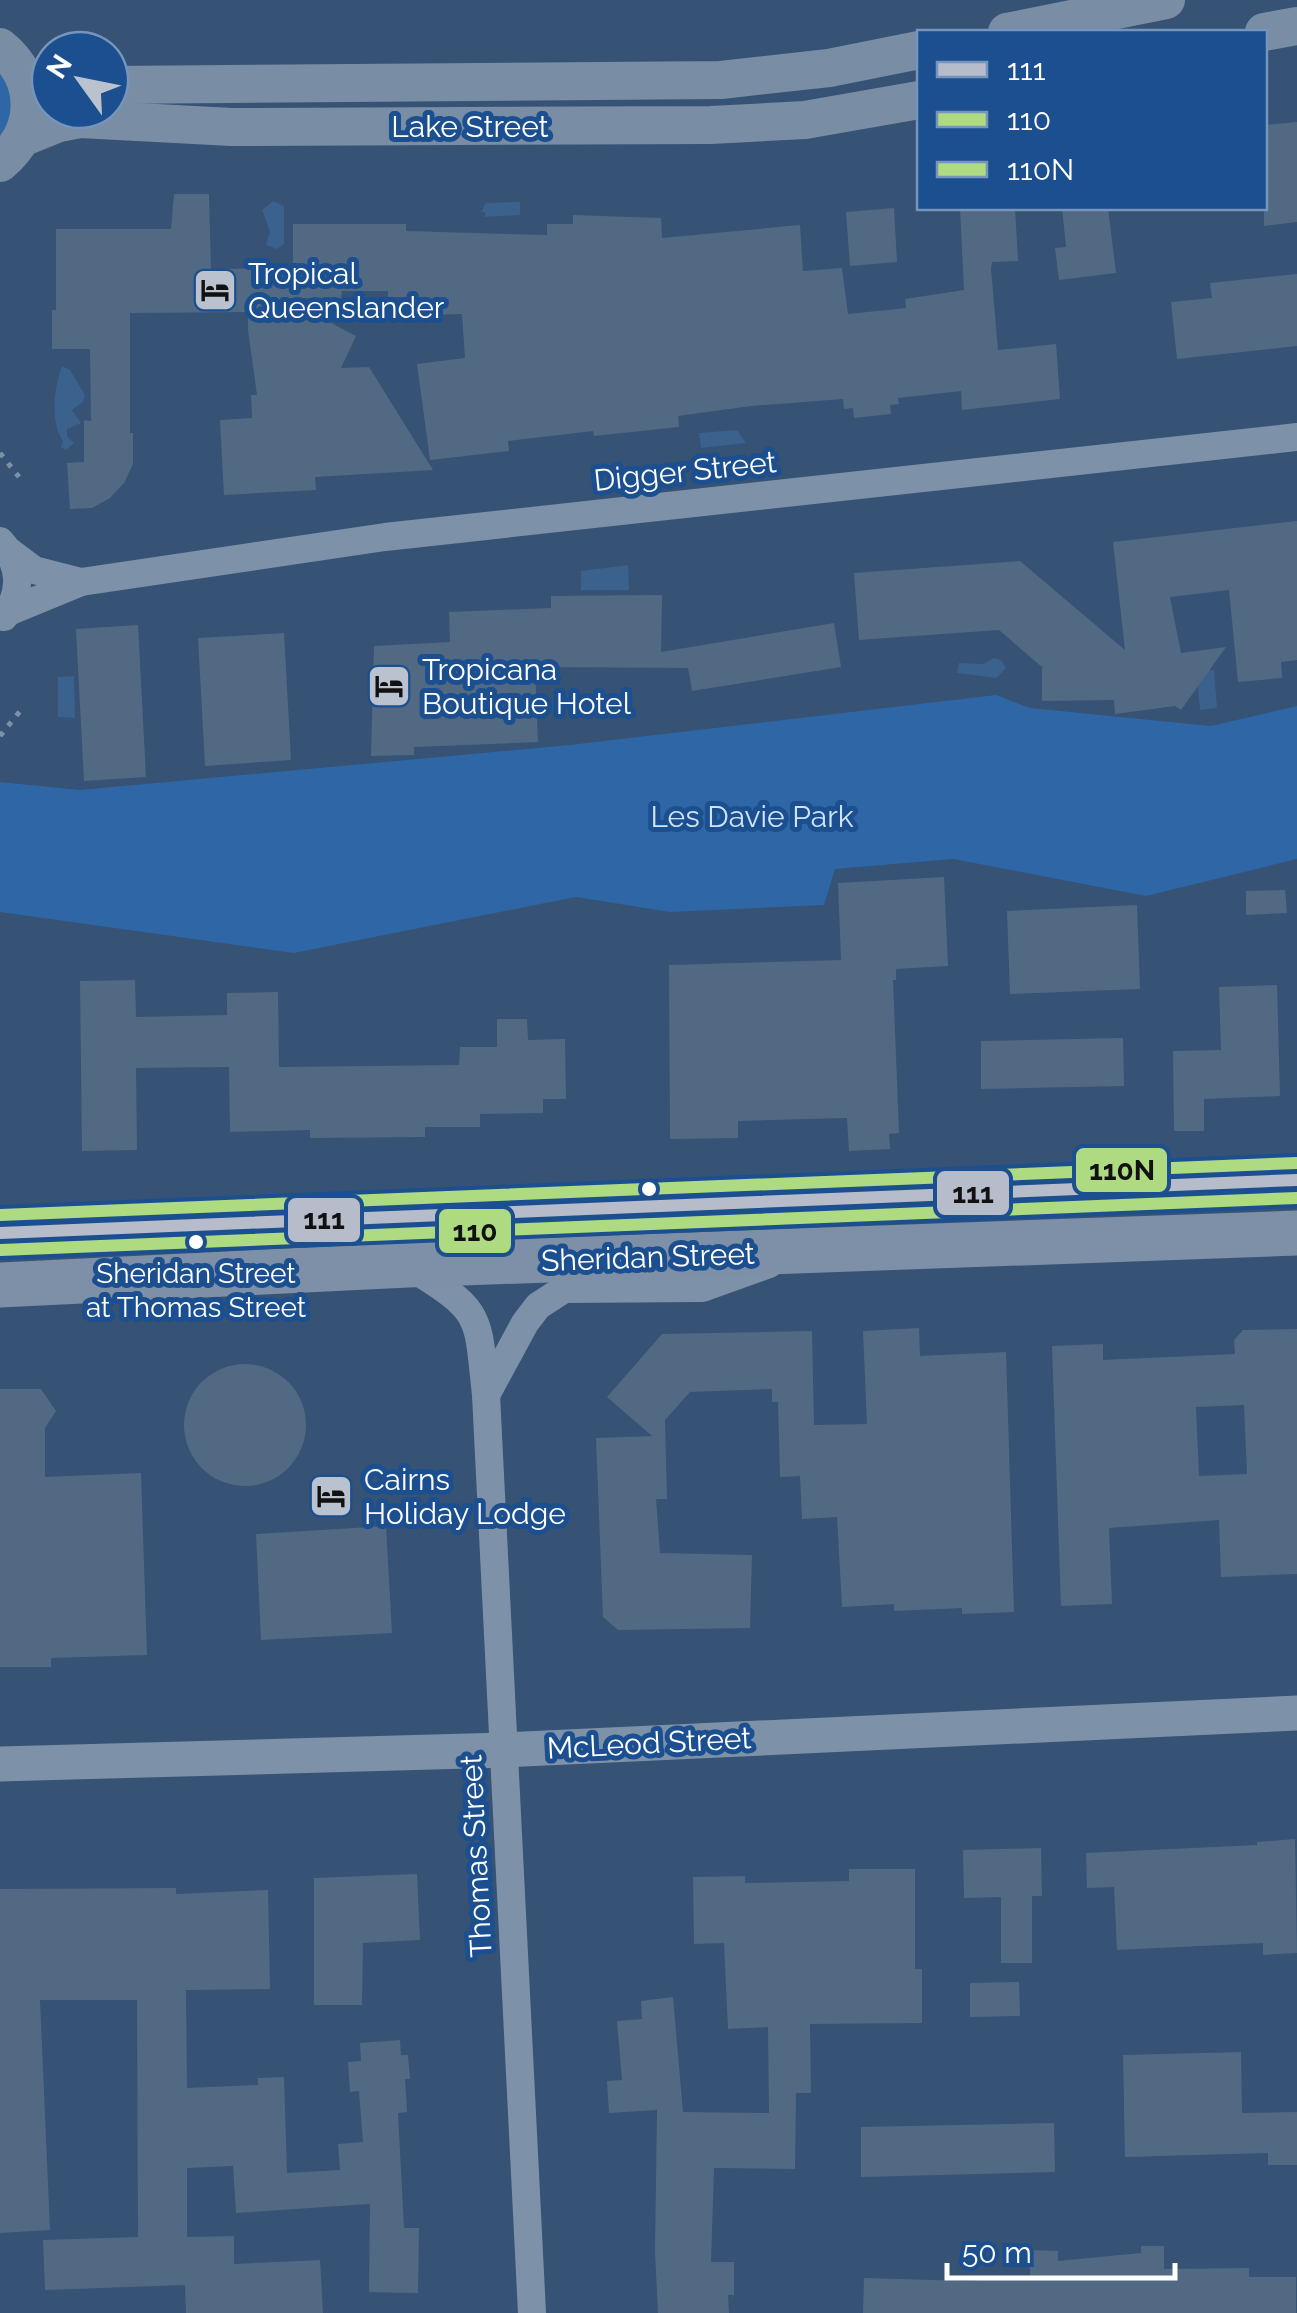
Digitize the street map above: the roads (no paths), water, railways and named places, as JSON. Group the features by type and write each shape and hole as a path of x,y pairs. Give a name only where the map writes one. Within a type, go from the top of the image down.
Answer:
{"highway":[{"name":"Sheridan Street","path":"0,1233 1297,1180"},
{"name":"Sheridan Street","path":"0,1285 408,1265 1297,1233"}],"main road":[{"path":"1017,30 1166,0"},
{"path":"1267,31 1297,26"},
{"name":"Lake Street","path":"130,85 722,80 829,68 917,51"},
{"path":"8,158 30,117 30,94 16,56"},
{"name":"Lake Street","path":"8,158 59,122 80,119 239,127 711,125 806,120 917,101"}],"street":[{"name":"Digger Street","path":"4,617 81,582 385,537 1297,437"},
{"name":"Digger Street","path":"5,546 34,570 81,582"},
{"path":"4,617 18,582 5,546"},
{"path":"486,1395 531,1314 564,1289 702,1288 803,1252"},
{"name":"Thomas Street","path":"408,1265 467,1306 478,1324 486,1395 532,2313"},
{"name":"McLeod Street","path":"0,1764 504,1750 1297,1713"}],"place":[{"name":"Tropical Queenslander","path":"215,290"},
{"name":"Tropicana Boutique Hotel","path":"389,686"},
{"name":"Sheridan Street at Thomas Street","path":"196,1242"},
{"name":"Cairns Holiday Lodge","path":"331,1496"}],"park label":[{"name":"Les Davie Park","path":"752,816"}]}
